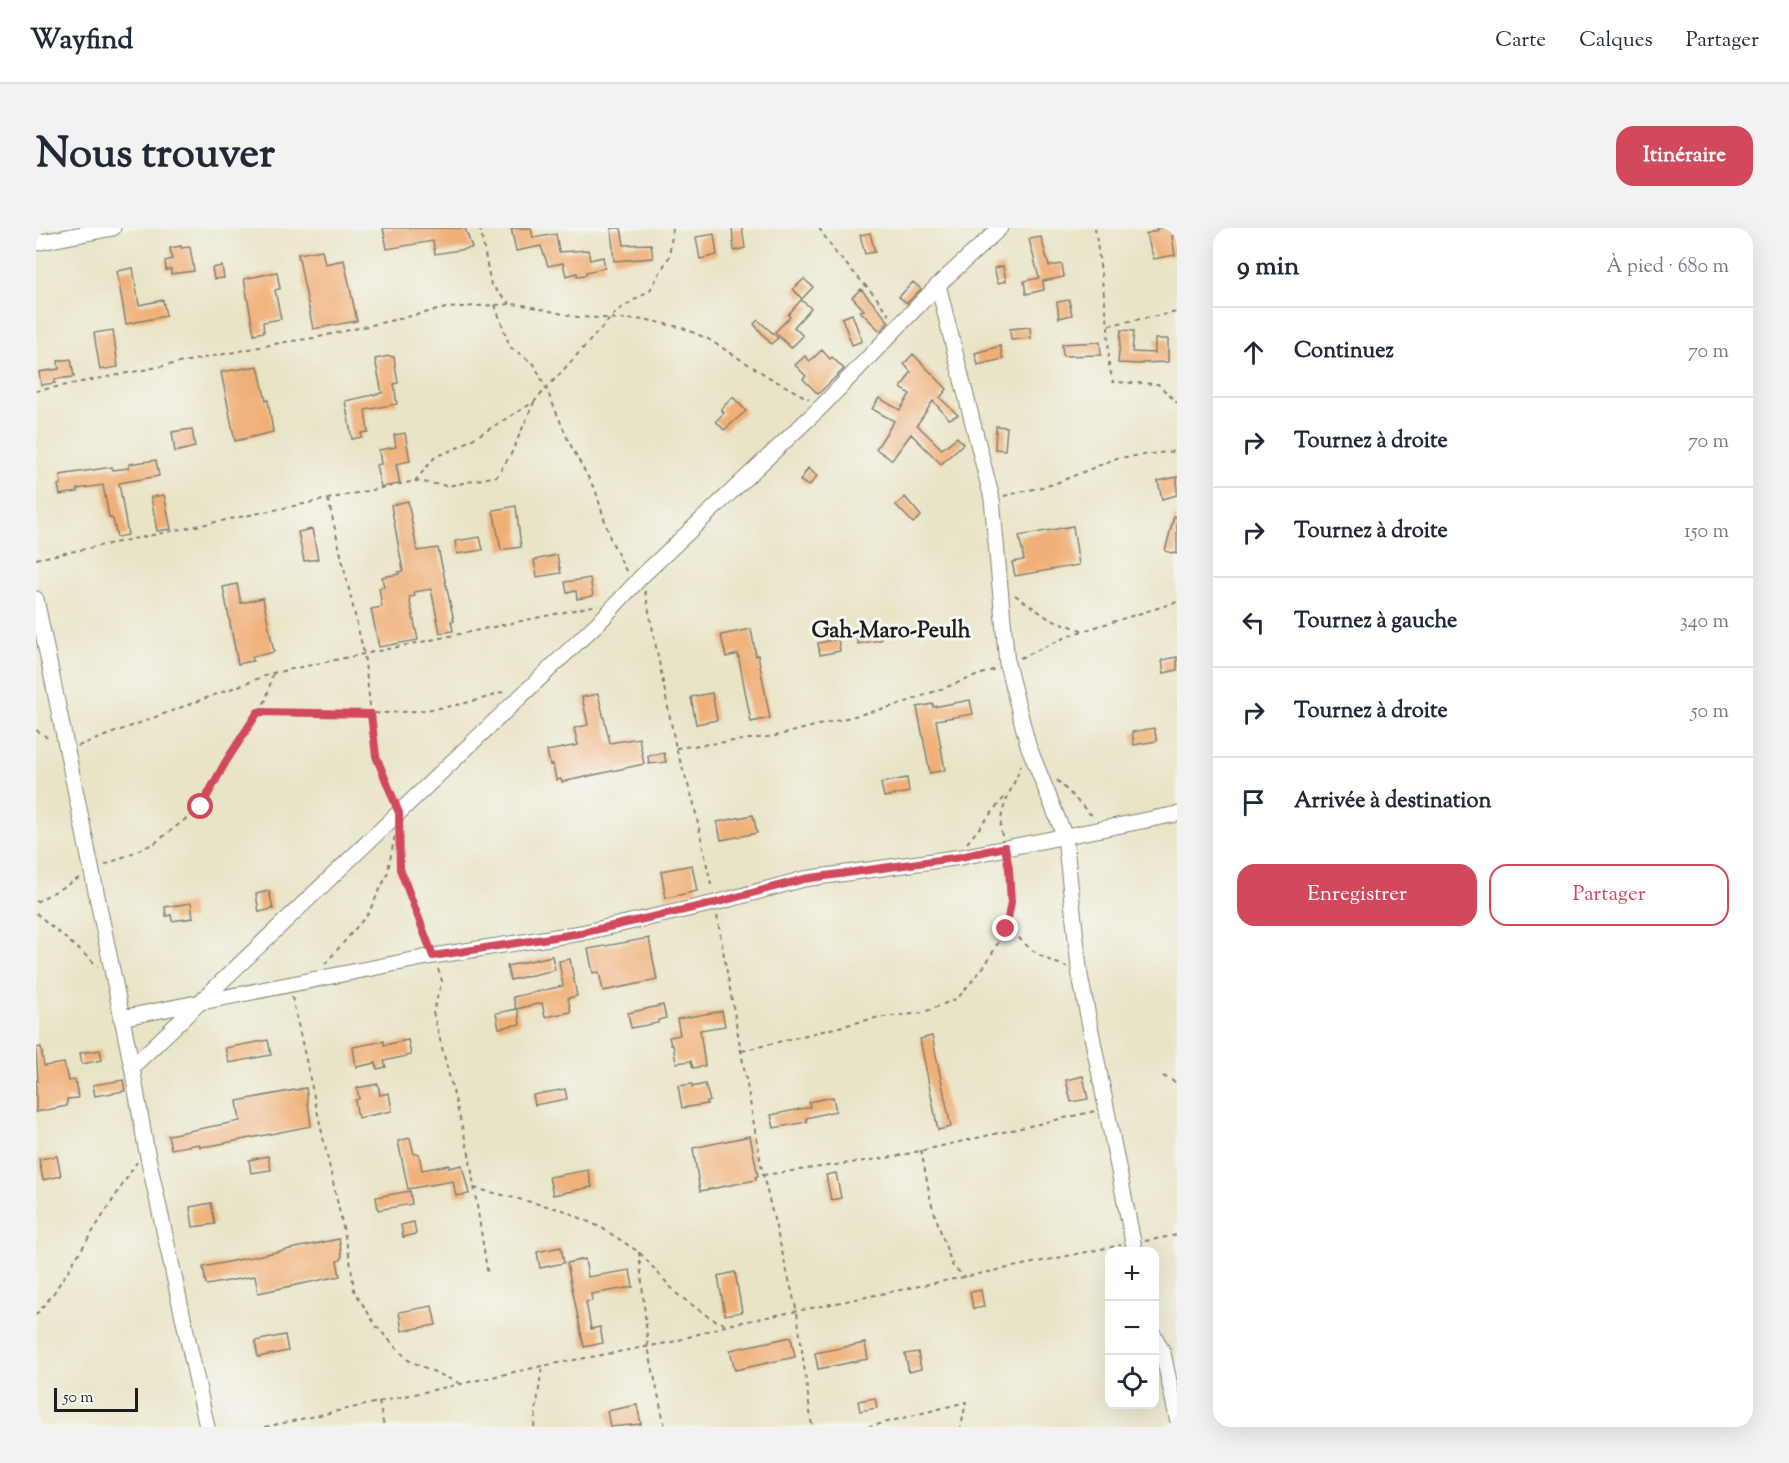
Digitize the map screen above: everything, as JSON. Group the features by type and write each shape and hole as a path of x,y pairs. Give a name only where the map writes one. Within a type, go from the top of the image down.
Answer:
{"street":[{"path":"36,243 113,228"},
{"path":"132,1067 604,617 639,579 822,405 938,285 1000,228"},
{"path":"938,285 992,499 1007,664 1028,745 1065,837 1079,970 1135,1247"},
{"path":"36,599 132,1067 146,1148 207,1427"},
{"path":"121,1018 433,956 581,933 715,903 804,879 961,857 1177,814"},
{"path":"1159,1344 1177,1418"}],"path":[{"path":"480,228 491,285 510,304"},
{"path":"36,559 415,481 448,486 497,476 511,454 534,402 617,311 650,291 669,257 673,228"},
{"path":"819,228 835,252 876,297 898,327"},
{"path":"1095,228 1108,325 1109,365 1113,382 1158,384 1177,403"},
{"path":"36,391 274,344 314,339 446,308 510,304 577,317 648,320 683,328 708,339 772,379 822,405"},
{"path":"495,305 510,347 534,364 546,388 569,442 596,492 610,538 626,572 639,579 676,748 693,800 715,903 763,1175 797,1312 812,1427"},
{"path":"1108,325 1177,312"},
{"path":"415,481 435,457 459,447 534,402"},
{"path":"992,499 1054,484 1117,458 1177,451"},
{"path":"328,499 364,654 376,756 399,813 400,869 442,981 433,1012 469,1154 488,1276"},
{"path":"1000,585 1048,618 1084,631"},
{"path":"676,748 775,736 898,705 1007,664 1084,631 1177,602"},
{"path":"36,730 67,749 273,673 597,605"},
{"path":"36,902 92,871 155,843 201,807 225,763 266,700 273,673"},
{"path":"258,712 371,714 443,708 508,690"},
{"path":"742,1051 875,1018 922,1013 958,998 986,964 1007,924 1011,902 1009,869 1000,831 1004,804 1018,776 1028,745"},
{"path":"1057,780 1090,814 1099,817"},
{"path":"966,844 1010,792"},
{"path":"324,965 368,914 387,875 399,813"},
{"path":"36,913 113,978"},
{"path":"1007,924 1023,944 1047,959 1079,970"},
{"path":"290,986 350,1259 354,1290 376,1326 408,1360 461,1384"},
{"path":"1163,1076 1177,1083"},
{"path":"763,1175 893,1157 1107,1108"},
{"path":"36,1315 53,1294 146,1148"},
{"path":"921,1150 931,1202 943,1239 953,1267 966,1277"},
{"path":"474,1188 563,1210 602,1228 639,1252 677,1294 710,1318 728,1325"},
{"path":"1135,1247 1177,1235"},
{"path":"639,1252 648,1347 665,1427"},
{"path":"265,1427 542,1365 672,1342 728,1325 966,1277 1105,1252"},
{"path":"534,1427 542,1365"},
{"path":"379,1402 384,1427"},
{"path":"868,1427 966,1402 961,1427"}],"building":[{"path":"383,228 465,228 472,248 435,254 433,241 387,249"},
{"path":"511,228 531,228 533,238 556,234 559,252 588,250 590,260 603,257 605,268 586,272 586,275 577,276 577,273 566,276 563,263 548,266 541,246 516,251"},
{"path":"611,228 621,228 624,245 651,244 653,258 614,261"},
{"path":"732,228 742,228 745,248 734,251"},
{"path":"1156,228 1177,228 1177,235 1172,236 1175,255 1154,259 1146,234 1157,230"},
{"path":"870,233 875,252 865,254 860,235"},
{"path":"714,234 717,255 700,259 696,237"},
{"path":"1041,237 1049,266 1062,264 1064,277 1043,281 1044,290 1026,294 1024,281 1039,278 1029,239"},
{"path":"181,246 181,248 190,247 194,271 171,274 171,269 166,270 165,261 172,259 170,248"},
{"path":"322,250 325,264 344,260 357,321 313,329 298,254"},
{"path":"222,266 224,278 214,279 212,268"},
{"path":"1003,266 1006,281 998,283 994,268"},
{"path":"133,268 139,305 163,300 166,316 126,324 117,271"},
{"path":"277,272 280,289 275,290 281,319 263,322 264,332 254,334 244,279"},
{"path":"804,279 813,287 802,299 793,289"},
{"path":"913,282 921,289 907,303 899,297"},
{"path":"861,289 889,322 880,331 860,311 864,310 852,297"},
{"path":"801,300 811,308 794,327 803,336 791,348 775,332 790,317 788,315"},
{"path":"1069,300 1072,315 1059,318 1057,302"},
{"path":"852,314 862,341 852,345 842,318"},
{"path":"758,320 778,338 771,344 754,324"},
{"path":"1030,327 1031,338 1011,340 1010,329"},
{"path":"113,330 118,367 100,370 94,333"},
{"path":"1121,330 1134,331 1132,352 1155,353 1155,339 1168,339 1168,362 1118,363"},
{"path":"1100,342 1101,355 1063,356 1062,344"},
{"path":"1000,346 1003,359 978,365 975,353"},
{"path":"822,350 844,369 818,394 803,379 806,376 795,365 805,356 810,361"},
{"path":"913,354 947,389 940,398 958,415 949,419 933,401 917,425 942,449 957,437 963,444 941,464 911,434 892,460 876,449 894,421 872,409 879,398 900,410 910,394 901,388 911,372 904,364"},
{"path":"394,357 398,383 394,384 397,404 365,410 368,432 361,433 362,437 352,439 345,401 382,393 375,359"},
{"path":"71,359 74,377 55,379 55,383 41,385 39,372 59,369 58,361"},
{"path":"258,366 266,401 268,400 273,432 235,441 221,372"},
{"path":"733,397 746,411 724,430 716,421 724,413 721,409"},
{"path":"996,426 1007,427 1005,450 995,449"},
{"path":"192,429 195,447 175,452 172,432"},
{"path":"405,433 410,461 396,464 400,484 381,487 376,465 381,464 379,450 396,447 394,435"},
{"path":"156,460 159,476 119,483 128,535 117,537 113,519 109,517 103,485 77,489 78,492 60,495 58,485 61,484 60,475 112,467 113,470 129,468 129,464"},
{"path":"808,468 817,476 809,486 800,481"},
{"path":"1177,477 1177,495 1162,499 1158,481"},
{"path":"164,495 171,529 157,531 151,497"},
{"path":"905,497 921,516 913,523 896,505"},
{"path":"408,501 417,551 438,548 454,621 451,621 453,631 440,633 431,589 414,592 415,596 409,597 418,640 379,647 371,609 382,607 379,588 384,587 382,577 403,571 391,505"},
{"path":"516,506 521,547 501,550 493,510"},
{"path":"1174,516 1177,517 1177,554 1165,551"},
{"path":"1073,526 1079,565 1015,576 1012,562 1024,560 1019,536"},
{"path":"312,529 318,559 304,561 298,532"},
{"path":"480,537 483,550 457,554 455,541"},
{"path":"557,555 561,573 537,577 534,560"},
{"path":"590,578 593,596 577,599 576,591 567,593 565,582"},
{"path":"237,584 241,603 263,598 274,652 252,657 253,661 238,664 223,587"},
{"path":"751,629 770,718 751,722 738,654 726,657 721,635"},
{"path":"879,629 881,640 858,644 856,634"},
{"path":"838,639 840,651 820,655 818,643"},
{"path":"1177,657 1177,670 1164,673 1162,660"},
{"path":"712,693 717,720 696,724 691,697"},
{"path":"598,694 610,743 639,738 644,764 562,782 561,779 556,780 553,764 550,765 547,751 578,745 574,728 588,725 582,697"},
{"path":"970,700 973,714 936,720 945,770 930,773 917,707 933,704 933,707"},
{"path":"1154,728 1157,741 1134,745 1132,732"},
{"path":"664,753 666,762 649,764 648,756"},
{"path":"907,778 909,792 884,797 881,783"},
{"path":"753,815 757,833 721,840 717,822"},
{"path":"692,865 697,891 666,898 661,871"},
{"path":"269,891 273,909 259,912 256,894"},
{"path":"191,903 193,918 172,921 171,915 166,916 165,907"},
{"path":"649,938 657,980 603,991 599,972 593,973 588,949"},
{"path":"552,956 555,970 510,980 507,966"},
{"path":"570,959 577,996 568,998 571,1012 545,1017 542,1003 516,1009 513,997 563,986 559,961"},
{"path":"663,1005 666,1018 658,1020 658,1023 631,1028 628,1013"},
{"path":"518,1009 520,1024 499,1028 496,1013"},
{"path":"722,1011 725,1026 700,1030 705,1066 693,1068 691,1061 676,1063 669,1037 680,1035 677,1019"},
{"path":"932,1036 951,1127 938,1130 920,1039"},
{"path":"268,1040 271,1055 229,1063 225,1048"},
{"path":"408,1040 411,1055 384,1061 386,1067 377,1069 376,1063 356,1067 353,1047 384,1041 384,1045"},
{"path":"41,1047 44,1066 64,1063 68,1081 75,1080 78,1098 67,1099 67,1106 36,1112 36,1081 38,1081 36,1048"},
{"path":"100,1050 102,1060 82,1064 80,1053"},
{"path":"1083,1076 1088,1099 1071,1102 1066,1080"},
{"path":"123,1080 125,1091 95,1096 93,1085"},
{"path":"378,1084 380,1095 389,1093 392,1111 358,1118 355,1100 359,1099 357,1088"},
{"path":"692,1084 692,1087 705,1084 710,1101 707,1104 682,1108 678,1086"},
{"path":"306,1088 311,1126 215,1145 200,1147 199,1144 171,1149 168,1135 240,1121 237,1101"},
{"path":"565,1089 567,1099 535,1105 533,1095"},
{"path":"833,1097 836,1111 806,1118 807,1122 774,1128 771,1115 810,1107 809,1102"},
{"path":"750,1136 758,1176 755,1177 756,1180 700,1191 693,1148"},
{"path":"410,1138 414,1154 419,1154 422,1170 462,1165 469,1194 456,1196 453,1181 408,1189 398,1141"},
{"path":"57,1156 61,1176 43,1180 39,1159"},
{"path":"268,1156 271,1170 251,1173 249,1160"},
{"path":"588,1170 592,1187 553,1195 549,1177"},
{"path":"836,1173 841,1198 831,1200 826,1175"},
{"path":"410,1191 412,1204 378,1210 376,1197"},
{"path":"211,1203 215,1224 193,1227 190,1207"},
{"path":"414,1222 416,1234 403,1237 401,1225"},
{"path":"339,1239 342,1256 341,1260 337,1261 340,1276 258,1293 255,1276 206,1284 203,1267"},
{"path":"561,1247 564,1263 540,1268 537,1252"},
{"path":"585,1259 588,1277 630,1270 633,1287 591,1294 592,1301 586,1302 591,1329 600,1327 603,1343 584,1347 567,1263"},
{"path":"735,1272 742,1312 725,1315 718,1276"},
{"path":"981,1290 984,1307 973,1309 970,1292"},
{"path":"432,1306 436,1325 402,1331 399,1312"},
{"path":"285,1335 288,1351 258,1357 255,1341"},
{"path":"791,1337 795,1357 735,1370 730,1350"},
{"path":"865,1343 868,1359 818,1369 815,1353"},
{"path":"918,1352 921,1369 909,1372 905,1354"},
{"path":"875,1398 877,1408 860,1411 858,1401"},
{"path":"637,1405 641,1424 610,1427 607,1411"}],"district":[{"name":"Gah-Maro-Peulh","path":"891,629"}],"route":[{"path":"201,807 225,763 258,712 371,714 376,756 399,813 400,869 433,956 581,933 715,903 804,879 961,857 1005,847 1011,902 1006,929"}]}
